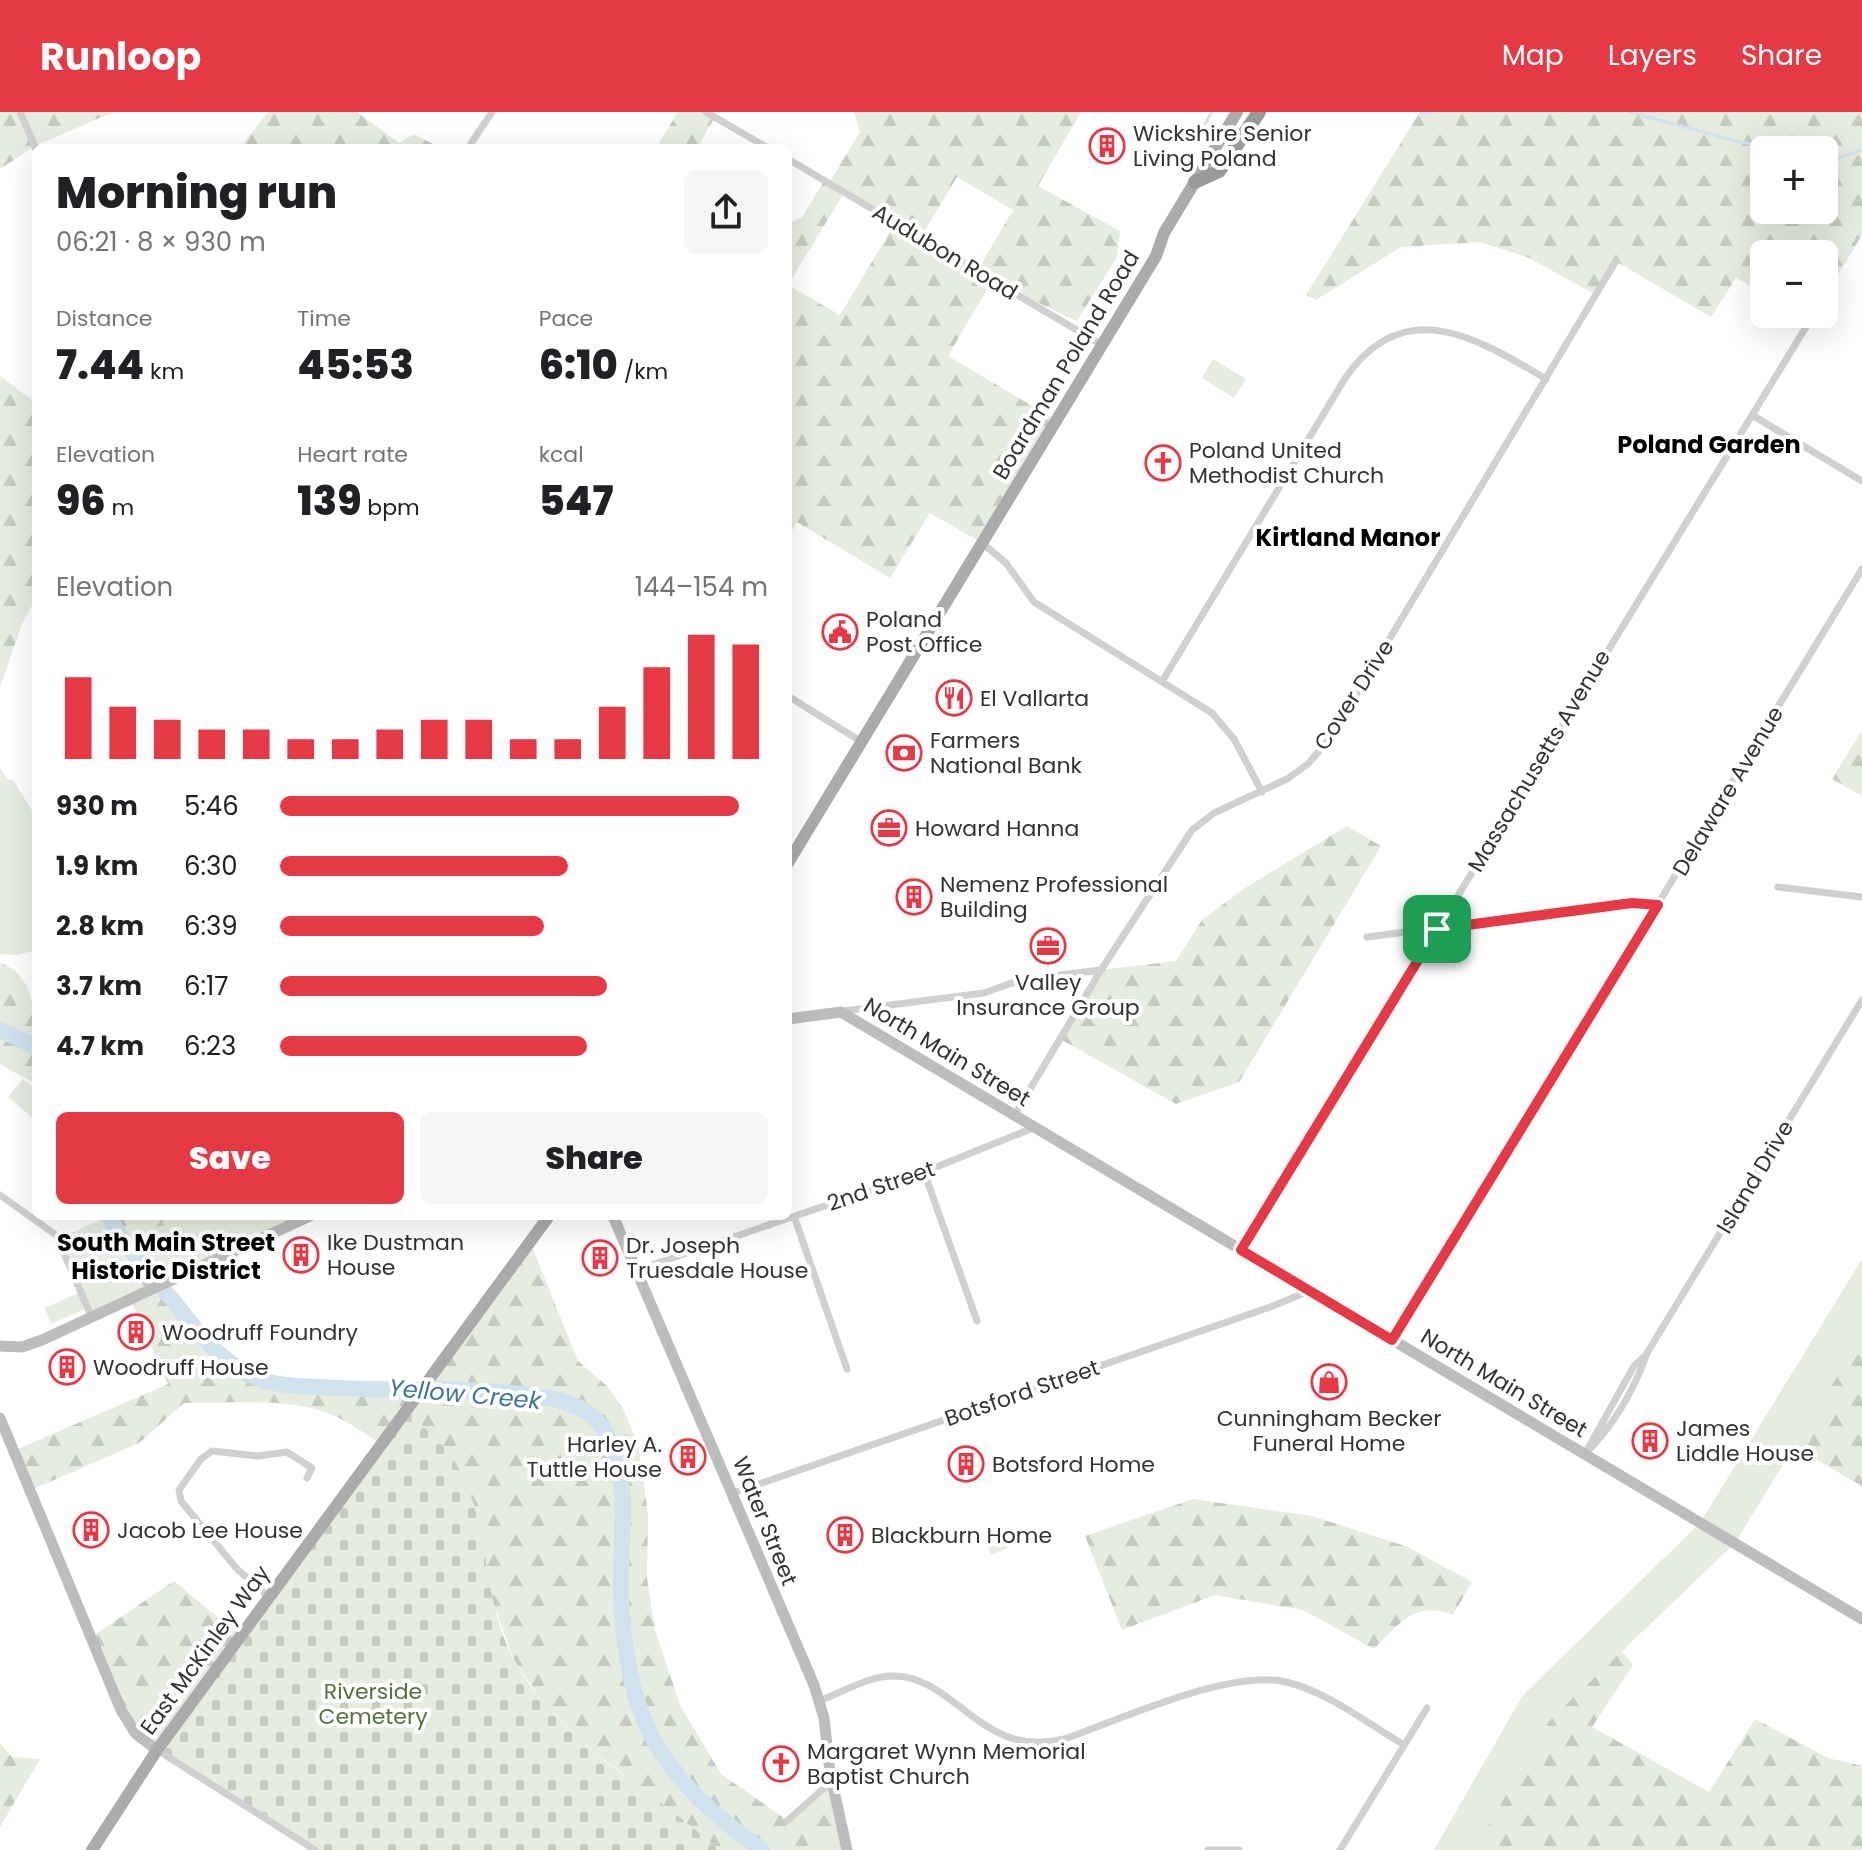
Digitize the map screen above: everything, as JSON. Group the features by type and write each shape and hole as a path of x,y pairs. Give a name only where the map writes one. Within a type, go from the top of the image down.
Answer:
{"highway":[{"path":"1195,182 1219,171 1259,112"}],"main road":[{"name":"Boardman Poland Road","path":"792,856 1102,345 1237,112"},
{"name":"North Main Street","path":"792,1018 841,1012 1862,1619"},
{"path":"0,1346 22,1347 92,1318 302,1220"},
{"name":"East McKinley Way","path":"94,1846 157,1750 546,1220"},
{"name":"Water Street","path":"615,1220 819,1701 847,1850"},
{"path":"0,1418 121,1710 136,1734 157,1750"}],"street":[{"path":"20,112 34,144"},
{"path":"471,144 492,112"},
{"path":"706,112 761,144"},
{"name":"Audubon Road","path":"792,161 1102,345"},
{"name":"Cover Drive","path":"1014,1116 1101,970 1192,830 1214,813 1298,772 1330,738 1616,261"},
{"name":"Massachusetts Avenue","path":"1241,1250 1805,328"},
{"path":"1163,680 1344,380 1371,351 1407,334 1445,330 1486,343 1546,379"},
{"path":"1752,415 1862,481"},
{"path":"982,543 1006,563 1034,602 1198,702 1223,725 1245,756 1262,792"},
{"name":"Delaware Avenue","path":"1392,1340 1862,569"},
{"path":"792,698 862,742"},
{"path":"1778,887 1862,897"},
{"path":"1367,937 1632,903 1658,905"},
{"path":"841,1012 984,993 1020,980 1101,970"},
{"name":"Island Drive","path":"1585,1454 1600,1441 1641,1372 1647,1353 1862,1000"},
{"name":"2nd Street","path":"794,1216 924,1172 1033,1128"},
{"path":"924,1172 977,1321"},
{"path":"0,1195 32,1218"},
{"path":"794,1216 847,1369"},
{"path":"35,1220 56,1235 92,1318"},
{"name":"2nd Street","path":"637,1270 782,1220"},
{"name":"Botsford Street","path":"733,1493 1269,1308 1309,1291"},
{"path":"269,1597 237,1569 181,1501 179,1490 201,1459 212,1451 258,1456 287,1452 312,1468 307,1478"},
{"path":"819,1701 881,1677 904,1677 922,1683 999,1733 1042,1742 1064,1739 1226,1684 1267,1679 1309,1689 1404,1745"},
{"path":"1340,1850 1427,1708"},
{"path":"157,1750 315,1850"},
{"path":"787,1821 832,1781"},
{"path":"1208,1850 1239,1850"}],"green space":[{"path":"0,112 113,112 40,144 32,144 32,148 0,169"},
{"path":"268,112 357,112 399,143 414,134 433,144 243,144"},
{"path":"678,112 706,112 715,117 699,144 658,144"},
{"path":"854,112 1081,112 1038,186 1120,231 1117,257 1077,321 992,281 948,356 1056,420 982,543 930,513 890,578 797,522 792,530 792,287 840,315 895,223 844,193 792,278 792,222 802,217 824,181 829,183 860,132","holes":["957,177 1013,210 977,271 921,237"]},
{"path":"1420,112 1862,112 1862,235 1838,275 1838,240 1750,240 1750,286 1736,278 1711,317 1617,262 1596,295 1529,258 1480,242 1401,247 1316,300 1306,295"},
{"path":"1213,359 1246,379 1234,398 1202,378"},
{"path":"0,376 32,400 32,605 22,624 0,687"},
{"path":"1862,730 1862,796 1832,779"},
{"path":"0,768 8,780 13,780 32,811 32,951 17,955 0,954"},
{"path":"1347,826 1381,846 1239,1082 1176,1104 1060,1039 1101,970 1176,961 1202,920 1245,888"},
{"path":"0,963 14,971 25,983 31,998 32,1082 0,1064"},
{"path":"23,1079 32,1087 32,1118 8,1097"},
{"path":"103,1220 148,1293 92,1318 87,1308 51,1324 45,1308 81,1292 58,1239"},
{"path":"103,1220 162,1220 165,1228 127,1246 202,1337 227,1361 249,1374 268,1382 292,1385 420,1391 530,1242 578,1361 607,1386 622,1407 638,1443 648,1514 647,1578 655,1630 680,1705 721,1774 790,1822 832,1781 847,1850 719,1850 577,1738 542,1701 514,1660 492,1600 481,1534 394,1455 337,1417 320,1410 282,1404 184,1403 139,1443 29,1491 13,1451 168,1384 131,1301 147,1292"},
{"path":"162,1220 302,1220 161,1287 127,1245 165,1228"},
{"path":"1862,1259 1862,1336 1735,1543 1549,1721 1474,1850 1434,1850 1523,1695 1700,1523"},
{"path":"1862,1336 1862,1486 1794,1447"},
{"name":"Riverside Cemetery","path":"406,1410 444,1447 463,1477 480,1529 503,1636 534,1691 582,1742 719,1850 315,1850 157,1750"},
{"path":"1193,1499 1312,1516 1408,1547 1472,1582 1453,1615 1428,1610 1418,1613 1400,1623 1374,1649 1303,1610 1215,1595 1122,1630 1085,1536"},
{"path":"1016,1529 1022,1542 991,1555 986,1541"},
{"path":"174,1581 240,1636 157,1750 136,1734 90,1638"},
{"path":"1622,1651 1633,1665 1592,1727 1709,1792 1755,1719 1828,1758 1862,1766 1862,1850 1474,1850 1549,1721"},
{"path":"0,1743 12,1757 40,1759 0,1827"}],"waterway":[{"path":"1198,136 1212,112"},
{"path":"1421,113 1433,112"},
{"path":"1630,112 1750,144"},
{"path":"1838,158 1862,150"},
{"name":"Yellow Creek","path":"0,1030 32,1045"},
{"name":"Yellow Creek","path":"111,1220 129,1249 206,1340 225,1359 256,1378 301,1386 519,1394 568,1403 593,1417 607,1434 621,1477 624,1631 629,1666 643,1718 660,1751 685,1784 729,1825 762,1850"}],"place":[{"name":"Wickshire Senior Living Poland","path":"1107,146"},
{"name":"Poland United Methodist Church","path":"1163,463"},
{"name":"Poland Post Office","path":"840,632"},
{"name":"El Vallarta","path":"954,698"},
{"name":"Farmers National Bank","path":"904,753"},
{"name":"Howard Hanna","path":"889,828"},
{"name":"Nemenz Professional Building","path":"914,897"},
{"name":"Valley Insurance Group","path":"1048,946"},
{"name":"Ike Dustman House","path":"301,1255"},
{"name":"Dr. Joseph Truesdale House","path":"600,1258"},
{"name":"Woodruff Foundry","path":"136,1332"},
{"name":"Woodruff House","path":"67,1367"},
{"name":"Cunningham Becker Funeral Home","path":"1329,1382"},
{"name":"James Liddle House","path":"1650,1441"},
{"name":"Harley A. Tuttle House","path":"688,1457"},
{"name":"Botsford Home","path":"966,1464"},
{"name":"Jacob Lee House","path":"91,1530"},
{"name":"Blackburn Home","path":"845,1535"},
{"name":"Margaret Wynn Memorial Baptist Church","path":"781,1764"}],"district":[{"name":"Poland Garden","path":"1709,444"},
{"name":"Kirtland Manor","path":"1348,537"},
{"name":"South Main Street Historic District","path":"166,1256"}],"route":[{"path":"1632,903 1658,905 1392,1340 1241,1250 1437,929 1526,920 1632,903"}]}
